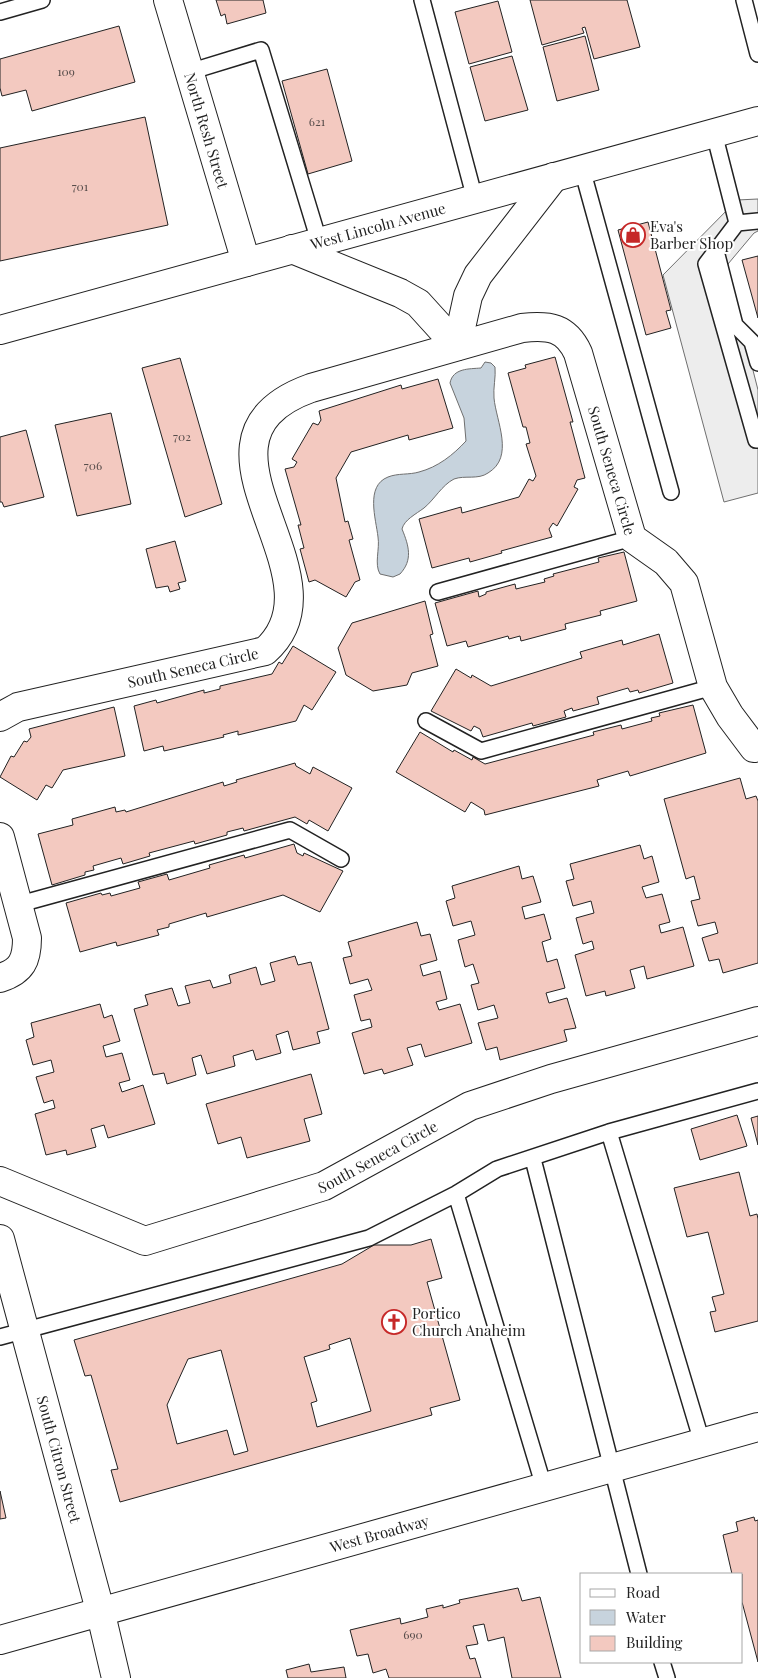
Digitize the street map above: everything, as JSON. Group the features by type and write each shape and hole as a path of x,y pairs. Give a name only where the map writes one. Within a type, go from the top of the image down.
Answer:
{"street":[{"name":"North Resh Street","path":"168,0 246,262"},
{"name":"West Lincoln Avenue","path":"0,330 758,121"},
{"path":"457,346 468,296 478,275 554,177"},
{"path":"292,249 400,293 418,303 457,346"},
{"name":"South Seneca Circle","path":"0,717 18,707 265,651 272,645 284,625 288,614 290,594 288,579 252,466 253,445 264,421 284,400 296,393 457,346 522,328 537,326 562,332 572,340 578,353 632,538 666,562 684,583 713,687 730,716 754,748"},
{"path":"0,837 20,904 27,938 25,956 14,973 0,978"},
{"name":"South Seneca Circle","path":"0,1181 145,1241 324,1186 470,1106 551,1079 758,1021"},
{"name":"South Citron Street","path":"0,1239 12,1334 100,1610 116,1678"},
{"name":"West Broadway","path":"0,1640 100,1610 758,1427"}],"lane":[{"path":"0,12 42,0"},
{"path":"422,0 475,198"},
{"path":"744,0 758,54"},
{"path":"189,72 261,50 319,241"},
{"path":"714,133 737,223"},
{"path":"582,168 671,492"},
{"path":"758,221 737,223 706,264 756,440 758,440"},
{"path":"716,251 735,325 752,342 758,363"},
{"path":"438,592 632,538"},
{"path":"426,721 481,751 713,687"},
{"path":"20,904 290,830 341,859"},
{"path":"12,1334 369,1238 456,1194 497,1169 533,1159 609,1132 758,1091"},
{"path":"609,1132 702,1442"},
{"path":"533,1159 639,1573"},
{"path":"456,1194 544,1487"},
{"path":"662,1663 667,1678"}],"shaded area":[{"path":"758,199 758,231 754,233 728,264 727,268 758,390 758,493 724,502 663,275 737,200"}],"water":[{"path":"485,362 491,363 495,367 494,398 502,438 501,458 496,466 484,475 454,479 428,505 408,520 402,529 408,553 404,569 400,574 393,577 380,574 377,566 378,542 374,512 376,488 381,481 388,477 415,473 439,464 466,441 464,418 450,383 454,374 462,370 481,368"}],"building":[{"path":"216,0 263,0 266,13 227,24 225,14 221,16"},
{"path":"530,0 627,0 640,47 594,59 585,27 582,28 584,33 542,45"},
{"path":"498,1 512,52 469,64 455,12"},
{"path":"119,26 135,82 32,111 26,90 2,96 0,88 0,59"},
{"path":"585,36 599,90 557,101 543,47"},
{"path":"512,56 528,110 485,121 470,67"},
{"path":"327,69 352,161 308,174 282,81"},
{"path":"145,117 168,225 0,261 0,148"},
{"path":"648,222 671,310 666,311 671,328 646,335 618,230"},
{"path":"758,256 758,318 742,260"},
{"path":"555,357 573,422 570,422 585,478 577,480 574,487 578,489 557,526 553,523 549,529 552,537 470,562 469,558 432,568 419,519 461,507 462,513 519,497 529,479 533,481 536,476 526,444 530,443 526,427 523,427 508,373 526,368 525,365"},
{"path":"180,358 222,504 185,517 142,368"},
{"path":"438,379 453,428 409,440 408,435 351,452 336,478 345,522 348,521 353,539 349,540 360,580 355,582 346,597 315,580 309,582 300,549 304,548 298,525 301,525 285,469 294,467 297,462 292,459 313,423 318,425 321,420 319,411 401,385 402,389"},
{"path":"111,413 131,504 77,516 55,425"},
{"path":"26,430 44,497 4,507 2,502 0,502 0,437"},
{"path":"175,541 186,581 178,583 180,589 170,592 168,586 156,588 146,549"},
{"path":"624,552 637,601 600,611 601,615 565,624 566,629 521,641 520,636 509,639 508,636 468,647 466,641 447,646 435,603 478,591 479,597 486,594 486,592 515,584 516,589 545,582 544,579 554,576 553,574 599,562 598,558"},
{"path":"425,601 433,634 430,635 438,666 412,673 407,685 373,691 346,675 338,648 352,623"},
{"path":"659,634 673,683 639,693 638,690 630,692 628,688 597,697 599,704 573,711 572,708 564,711 566,717 533,726 532,723 483,737 480,729 474,726 471,731 431,711 456,669 471,678 472,675 491,686 582,658 580,652 622,640 623,645"},
{"path":"293,646 336,672 312,710 304,705 296,721 238,735 238,731 223,735 224,737 164,751 163,746 144,751 134,706 156,700 157,703 204,690 204,693 220,689 220,686 272,674 279,662 282,664"},
{"path":"693,705 706,753 630,776 628,771 597,780 599,786 485,815 484,810 471,802 465,812 396,772 420,732 453,752 454,750 472,760 473,757 485,764 594,735 593,732 621,725 622,729 652,721 651,718 660,716 659,713"},
{"path":"114,707 125,756 63,770 52,788 46,785 37,800 0,777 11,756 14,757 24,741 27,742 31,737 29,729"},
{"path":"295,763 296,766 310,774 313,767 352,788 328,831 309,820 307,824 295,817 244,831 243,828 227,832 227,835 195,844 194,841 149,853 150,856 123,864 121,858 93,866 94,870 85,872 85,875 52,885 38,834 73,825 72,819 115,807 116,812 125,810 126,812 223,782 224,786 237,782 236,780"},
{"path":"740,778 746,799 756,796 758,801 758,963 723,973 719,959 709,961 702,938 718,933 715,922 698,926 691,901 700,899 694,876 686,879 664,799"},
{"path":"294,844 297,853 303,856 304,853 343,871 320,912 283,895 207,917 206,913 169,924 169,927 157,930 159,935 117,946 116,942 80,952 66,903 101,893 102,895 110,893 111,896 140,888 138,882 167,874 169,880 210,868 209,865 244,855 245,858"},
{"path":"640,845 644,859 652,856 659,882 642,887 646,898 662,894 670,922 659,925 661,933 683,927 694,966 647,979 644,966 630,970 635,988 606,996 605,991 586,996 575,955 594,949 592,941 583,944 576,918 594,913 591,901 573,906 566,881 574,879 570,864"},
{"path":"519,866 522,879 533,876 541,902 522,907 525,919 544,914 551,939 542,942 547,962 557,959 565,988 546,993 549,1003 567,998 576,1028 564,1030 567,1041 500,1060 497,1047 486,1050 478,1023 498,1018 494,1005 478,1010 471,985 479,983 473,964 465,967 458,940 475,935 471,921 453,926 446,901 455,898 452,886"},
{"path":"417,922 421,936 430,934 437,960 420,965 423,976 440,971 447,999 436,1002 439,1010 460,1004 472,1043 425,1057 421,1044 407,1048 413,1065 384,1074 382,1069 364,1074 352,1033 372,1027 370,1019 361,1021 354,995 372,990 368,979 350,984 343,958 352,956 348,942"},
{"path":"295,956 298,965 311,962 329,1029 317,1032 320,1043 293,1050 288,1031 276,1035 281,1053 256,1060 253,1050 233,1056 235,1066 207,1074 201,1055 192,1058 196,1075 167,1084 164,1073 153,1075 134,1009 148,1005 145,995 172,988 178,1006 190,1003 185,986 210,980 213,988 231,983 229,975 256,967 261,985 275,981 270,963"},
{"path":"100,1004 104,1018 112,1015 120,1041 103,1046 106,1057 122,1053 130,1080 119,1083 122,1092 143,1085 155,1124 108,1138 104,1125 91,1129 96,1147 67,1155 66,1150 46,1155 35,1114 55,1108 53,1100 44,1103 36,1077 54,1072 51,1060 33,1065 26,1040 34,1037 31,1023"},
{"path":"311,1074 322,1114 304,1119 310,1141 247,1158 241,1137 218,1144 206,1104"},
{"path":"737,1115 747,1146 700,1160 691,1129"},
{"path":"758,1116 758,1145 751,1118"},
{"path":"739,1172 750,1216 757,1214 758,1219 758,1321 715,1332 710,1312 716,1311 712,1297 724,1294 708,1232 687,1237 674,1188"},
{"path":"431,1239 442,1278 427,1282 460,1400 430,1408 432,1415 120,1502 111,1470 118,1469 91,1375 85,1376 74,1340 342,1264 374,1245 411,1245","holes":["350,1338 371,1411 317,1427 311,1403 317,1401 304,1357 330,1349 329,1345","221,1350 248,1451 234,1455 227,1430 177,1444 167,1405 188,1359"]},
{"path":"0,1491 6,1518 0,1519"},
{"path":"754,1517 755,1521 758,1520 758,1662 743,1606 743,1573 732,1573 723,1535 738,1531 736,1522"},
{"path":"518,1588 522,1601 540,1597 561,1678 512,1678 504,1637 488,1641 484,1624 473,1626 478,1644 466,1646 470,1659 475,1658 481,1678 389,1678 386,1669 373,1673 368,1654 357,1656 350,1630 400,1618 401,1624 428,1617 426,1609 443,1605 443,1608 460,1603 459,1600"},
{"path":"309,1664 311,1672 344,1667 346,1678 288,1678 286,1670"}],"place":[{"name":"Eva's Barber Shop","path":"633,235"},
{"name":"Portico Church Anaheim","path":"394,1322"}]}
